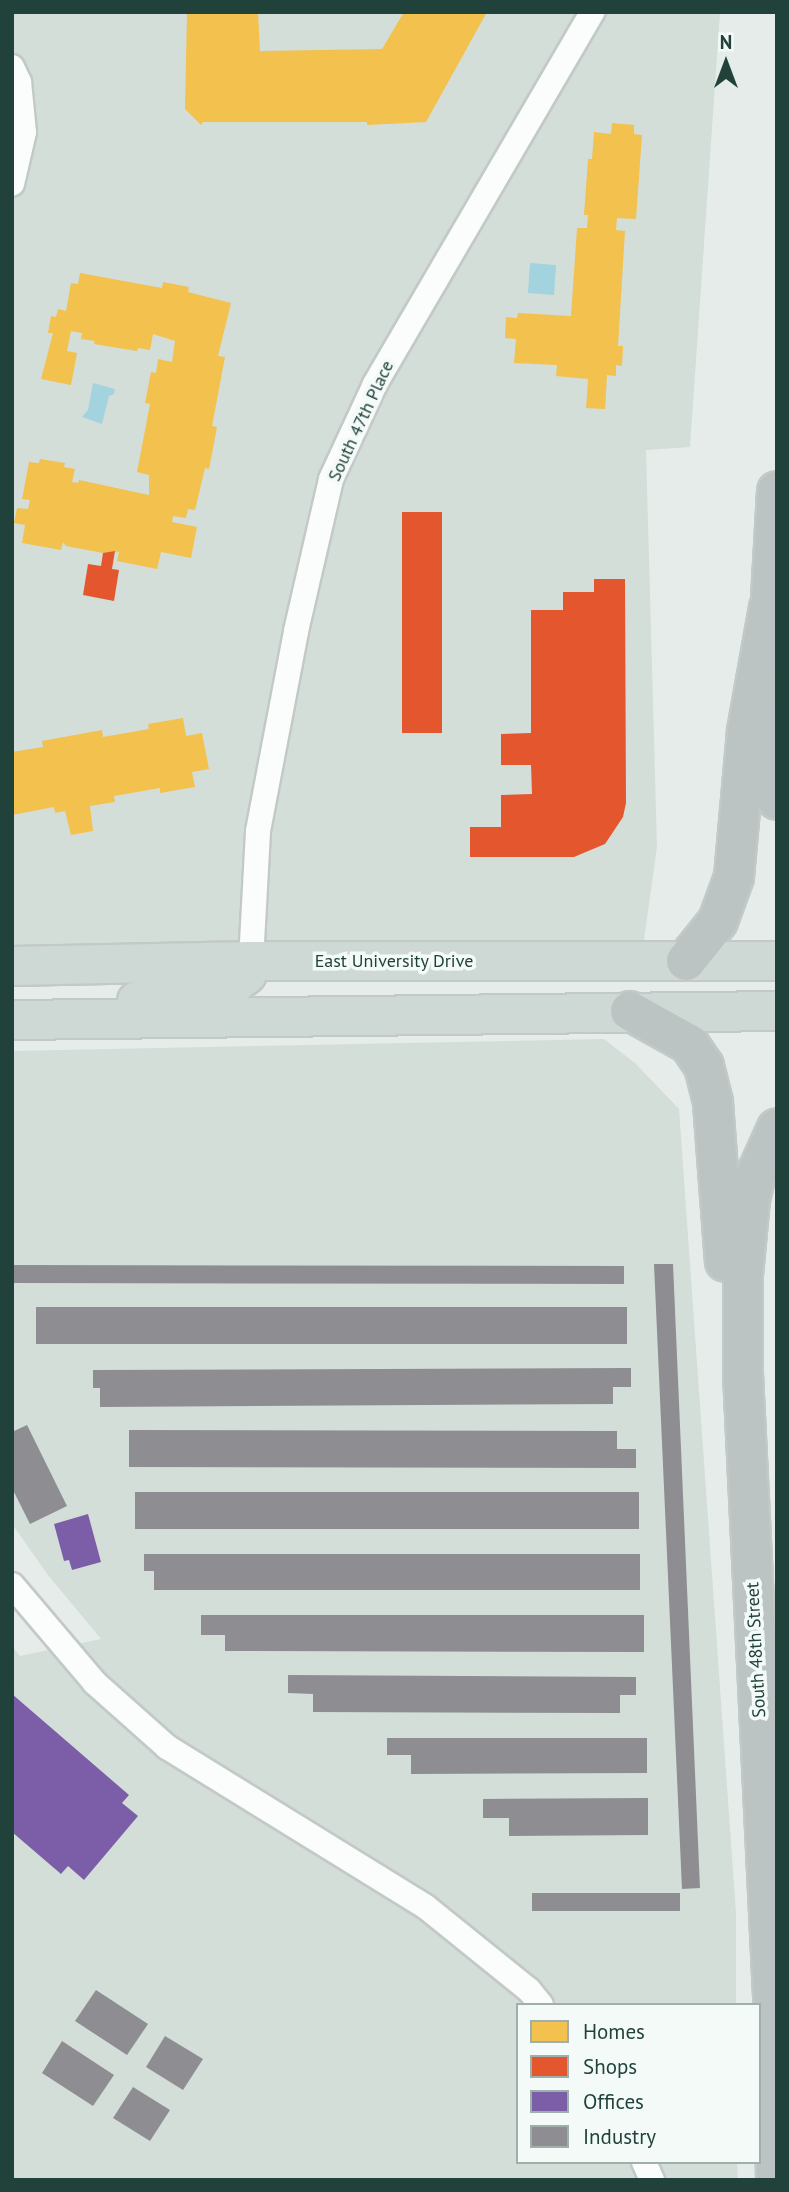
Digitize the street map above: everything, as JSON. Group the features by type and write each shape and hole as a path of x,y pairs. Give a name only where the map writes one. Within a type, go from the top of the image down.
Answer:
{"highway":[{"path":"777,491 769,608 772,757 777,800"},
{"path":"686,961 718,922 732,886 737,860 747,731 769,608"},
{"path":"631,1012 689,1044 708,1076 713,1102 726,1273 743,1373"},
{"path":"743,1373 743,1265 746,1225 756,1175 777,1128"},
{"name":"South 48th Street","path":"743,1373 775,1986 775,2180"}],"main road":[{"name":"East University Drive","path":"12,966 251,961 777,961"},
{"path":"29,1020 235,983 246,975 251,961"},
{"path":"29,1020 777,1012"}],"street":[{"name":"South 47th Place","path":"251,961 258,831 301,607 331,479 375,384 592,12"},
{"path":"12,67 19,82 24,132 12,184"},
{"path":"12,1585 94,1683 167,1747 426,1907 529,1990 539,2003"},
{"path":"645,2164 652,2180"}],"shaded area":[{"path":"12,12 720,12 690,447 646,450 657,847 641,961 12,966"},
{"path":"604,1039 635,1063 679,1109 736,1913 736,2003 516,2003 516,2164 737,2164 738,2180 12,2180 12,1646 20,1656 101,1639 48,1575 12,1524 12,1051"}],"water":[{"path":"530,263 556,265 554,295 528,293"},
{"path":"93,383 115,389 114,394 109,396 102,424 82,417 88,410"}],"building: Homes":[{"path":"187,12 258,12 260,51 382,49 404,12 487,12 426,122 367,125 367,122 203,122 201,125 185,109"},
{"path":"612,123 634,125 634,134 642,135 636,219 617,218 616,230 625,231 618,346 623,346 622,366 616,365 616,376 607,375 605,409 586,408 588,379 556,376 557,365 514,363 516,339 505,338 506,317 517,318 518,313 571,316 577,228 587,228 588,215 584,215 588,159 592,159 594,132 611,134"},
{"path":"80,273 162,288 163,282 189,287 188,292 231,303 218,356 225,357 212,426 217,427 209,469 205,468 195,510 188,509 186,518 173,516 172,522 197,527 191,558 161,552 157,569 117,561 119,552 103,553 66,546 63,542 61,550 22,543 25,525 14,523 17,508 28,509 30,500 22,499 29,462 39,463 40,459 65,463 64,467 75,469 72,482 78,483 79,480 149,495 149,475 137,472 150,404 145,403 151,372 156,373 158,359 172,362 175,341 153,334 150,350 138,348 137,351 94,344 95,341 81,339 82,333 71,331 67,351 77,353 71,385 41,379 53,333 48,333 51,316 56,317 58,309 66,311 71,283 78,284"},
{"path":"183,718 186,736 202,733 209,769 192,772 195,787 160,793 160,788 114,796 115,802 90,806 93,831 71,835 65,811 55,813 54,807 12,815 12,752 43,747 42,741 102,730 103,737 149,729 148,724"}],"building: Shops":[{"path":"402,512 442,512 442,733 402,733"},
{"path":"115,551 112,569 119,570 114,601 83,595 88,564 101,566 103,553"},
{"path":"594,579 625,579 626,803 623,817 605,844 574,857 470,857 470,827 501,827 501,795 532,794 531,765 501,765 501,734 531,733 531,610 563,610 563,592 594,592"}],"building: Offices":[{"path":"88,1514 101,1562 72,1570 69,1560 64,1561 54,1524"},
{"path":"12,1694 129,1795 122,1803 138,1816 84,1880 68,1866 61,1874 12,1832"}],"building: Industry":[{"path":"654,1264 673,1264 700,1888 682,1889"},
{"path":"12,1265 624,1266 624,1284 12,1283"},
{"path":"36,1307 627,1307 627,1344 36,1344"},
{"path":"631,1368 631,1387 613,1387 613,1404 100,1407 100,1388 93,1388 93,1370"},
{"path":"27,1425 67,1506 30,1524 12,1488 12,1432"},
{"path":"129,1430 617,1431 617,1449 636,1449 636,1468 129,1467"},
{"path":"135,1492 639,1492 639,1529 135,1529"},
{"path":"144,1554 640,1554 640,1590 154,1590 154,1571 144,1571"},
{"path":"201,1615 644,1615 644,1652 225,1651 225,1635 201,1635"},
{"path":"288,1675 636,1677 636,1695 620,1695 620,1713 313,1712 313,1694 288,1693"},
{"path":"387,1738 647,1738 647,1773 411,1774 411,1755 387,1755"},
{"path":"648,1798 648,1835 509,1836 509,1818 483,1818 483,1799"},
{"path":"532,1893 680,1893 680,1911 532,1911"},
{"path":"96,1990 148,2024 127,2055 75,2021"},
{"path":"165,2036 203,2059 183,2090 146,2067"},
{"path":"62,2041 114,2075 93,2106 42,2073"},
{"path":"133,2087 170,2110 150,2141 113,2118"}]}
